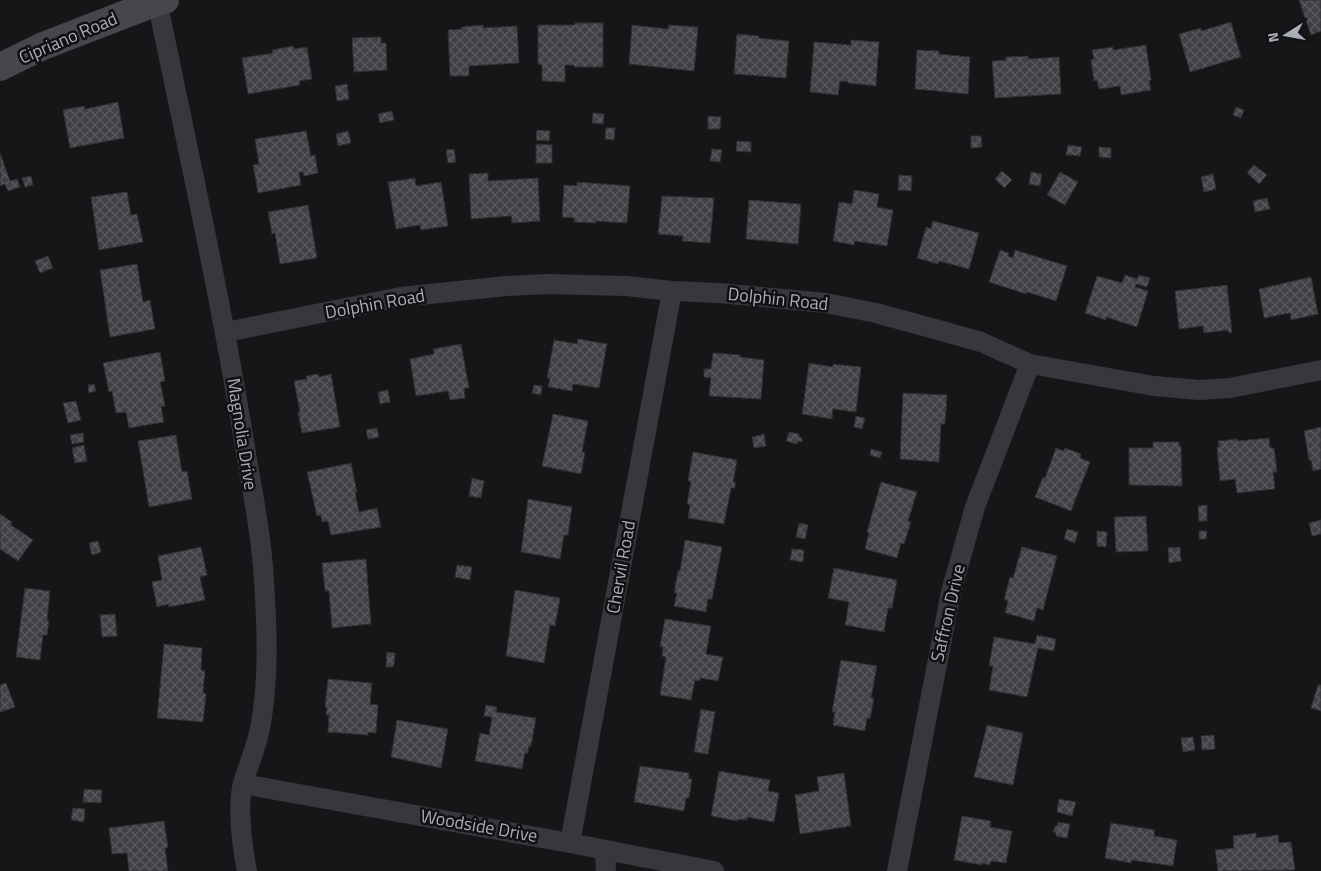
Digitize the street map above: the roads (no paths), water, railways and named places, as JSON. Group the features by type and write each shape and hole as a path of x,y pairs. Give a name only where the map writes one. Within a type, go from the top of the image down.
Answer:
{"street":[{"name":"Cipriano Road","path":"0,67 43,46 160,1"},
{"name":"Magnolia Drive","path":"160,1 226,332 260,538 264,588 267,680 261,725 255,751 243,784 241,830 247,871"},
{"name":"Dolphin Road","path":"226,332 401,297 496,287 547,284 626,286 826,303 876,313 981,342 1030,364 1154,386 1199,390 1230,388 1321,370"},
{"name":"Chervil Road","path":"570,842 672,291"},
{"name":"Saffron Drive","path":"897,871 950,592 975,507 1030,364"},
{"name":"Woodside Drive","path":"243,784 570,842 714,871"},
{"path":"604,850 606,871"}]}
